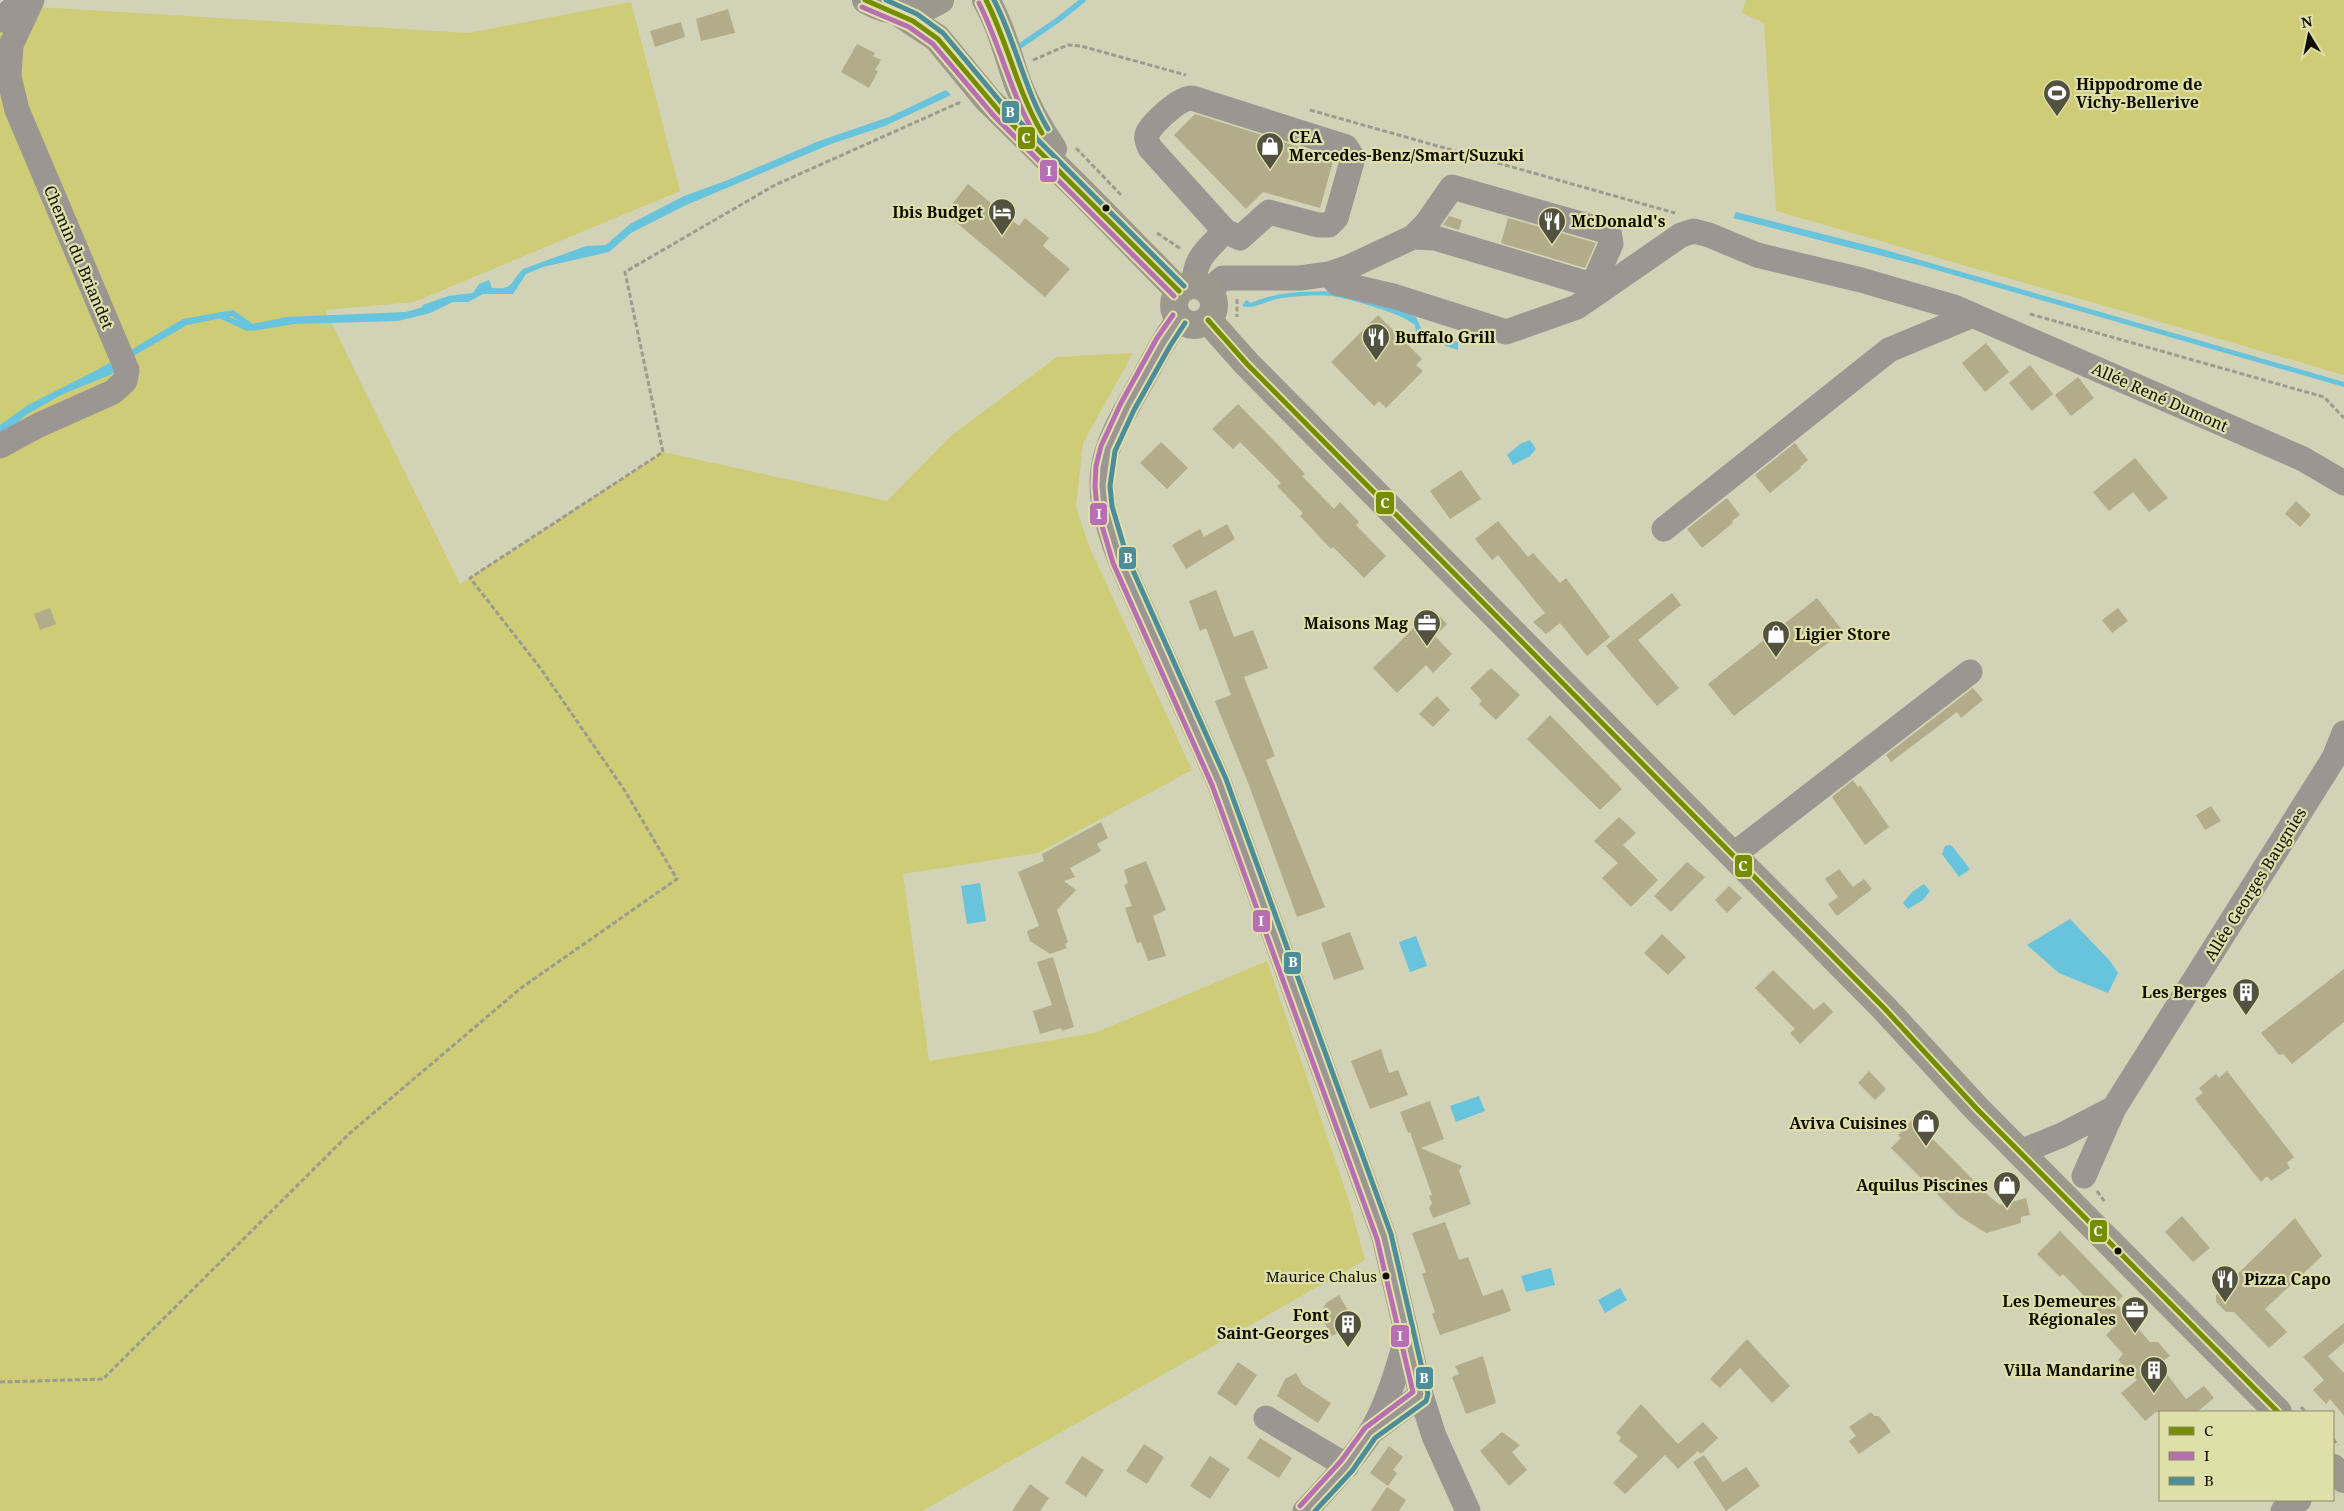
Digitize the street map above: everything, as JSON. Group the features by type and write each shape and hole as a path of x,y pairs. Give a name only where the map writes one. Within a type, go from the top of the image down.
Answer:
{"main road":[{"path":"866,0 882,8 898,12 915,11 940,0"},
{"path":"986,0 994,14 1019,85 1036,124 1078,188"},
{"path":"898,12 937,38 988,100 1078,188 1195,282 1214,306 1208,320 1194,326 1179,320 1174,305 1175,298 1195,282"},
{"path":"1208,320 1247,364 1884,1008 1977,1109 2277,1411"}],"street":[{"path":"0,20 23,0"},
{"name":"Chemin du Briandet","path":"0,446 39,425 113,392 125,381 123,360 17,110 9,77 12,45 32,0"},
{"path":"1192,98 1346,147 1353,158 1336,218 1329,225 1318,225 1269,212 1240,238 1225,231 1150,148 1146,139 1148,132 1178,101 1192,98"},
{"path":"1195,282 1223,278 1300,278 1329,274 1349,268 1413,237 1427,224 1452,187 1609,232 1611,244 1595,280 1586,283 1435,238 1413,237"},
{"path":"1195,282 1225,231"},
{"name":"Allée René Dumont","path":"1329,274 1337,284 1393,296 1506,332 1577,307 1681,235 1694,231 1709,235 1757,255 1861,280 1954,307 2303,459 2344,483"},
{"path":"1664,529 1889,350 1973,315"},
{"path":"1179,320 1163,343 1114,430 1102,462 1102,497 1107,525 1120,560 1219,782 1384,1237 1421,1395 1434,1436 1468,1511"},
{"path":"1733,855 1970,672"},
{"name":"Allée Georges Baugnies","path":"2084,1176 2114,1108 2328,767 2344,733"},
{"path":"2020,1152 2062,1135 2114,1108"},
{"path":"1301,1510 1347,1466 1370,1433 1396,1374 1407,1337"},
{"path":"1370,1433 1421,1395"},
{"path":"1266,1418 1347,1466"},
{"path":"2283,1511 2298,1501"}],"path":[{"path":"0,1382 102,1379 350,1133 521,988 678,879 625,791 541,670 470,578 662,452 625,272 775,184 959,103 977,110 988,100"},
{"path":"1072,144 1124,199"},
{"path":"1150,226 1195,282"}],"shaded area":[{"name":"Hippodrome de Vichy-Bellerive","path":"1746,0 2344,0 2344,375 1776,211 1764,23 1742,13"},
{"path":"631,2 680,191 414,302 325,310 460,584 663,452 887,501 952,435 1057,357 1133,353 1083,443 1076,507 1089,546 1192,770 1038,853 903,874 929,1061 1095,1033 1267,961 1349,1201 1365,1260 922,1511 0,1511 0,27 38,7 468,33"}],"water":[{"path":"946,90 951,95 885,126 831,144 684,206 631,233 609,252 543,267 526,274 513,294 483,294 468,302 453,302 430,313 398,321 294,324 252,331 232,316 187,325 123,362 112,374 61,395 26,415 0,439 0,425 28,405 97,370 183,319 233,310 253,324 286,317 406,312 437,303 448,296 473,293 479,284 489,280 492,288 504,288 511,284 523,269 586,246 606,245 630,224 684,196 728,180 819,141 889,117"},
{"path":"1736,212 1882,249 2344,382 2344,387 1922,266 1733,218"},
{"path":"1333,291 1386,305 1416,317 1423,333 1458,342 1458,350 1419,337 1416,333 1415,325 1399,316 1375,307 1326,295 1276,299 1257,306 1242,306 1246,300 1251,303 1281,294"},
{"path":"1530,440 1536,449 1530,456 1513,465 1507,455 1520,444"},
{"path":"1945,846 1952,846 1970,869 1959,877 1942,854"},
{"path":"980,883 986,921 967,924 961,886"},
{"path":"1924,884 1930,891 1923,900 1908,909 1903,903 1912,892"},
{"path":"2070,919 2110,961 2118,973 2108,993 2059,973 2027,945"},
{"path":"1416,936 1427,966 1410,972 1399,942"},
{"path":"1479,1096 1485,1111 1456,1122 1450,1106"},
{"path":"1551,1268 1555,1285 1526,1292 1521,1276"},
{"path":"1620,1288 1627,1300 1605,1313 1598,1300"}],"building":[{"path":"728,9 735,33 701,41 696,19"},
{"path":"681,22 685,37 655,47 650,31"},
{"path":"857,44 875,53 873,56 881,60 875,70 878,71 869,88 841,72"},
{"name":"CEA Mercedes-Benz/Smart/Suzuki","path":"1195,114 1334,158 1320,208 1263,192 1246,209 1174,135"},
{"name":"Ibis Budget","path":"968,184 1019,226 1025,218 1049,238 1043,246 1070,269 1045,297 945,213"},
{"path":"1449,216 1462,220 1459,230 1443,225"},
{"name":"McDonald's","path":"1508,218 1596,243 1585,268 1501,243"},
{"name":"Buffalo Grill","path":"1378,315 1422,359 1416,365 1423,371 1386,408 1379,401 1374,406 1331,362"},
{"path":"1986,343 2009,372 1985,392 1962,363"},
{"path":"2030,365 2053,394 2032,411 2009,383"},
{"path":"2078,377 2094,398 2071,416 2055,395"},
{"path":"1238,404 1305,474 1302,476 1334,509 1340,502 1359,522 1356,525 1386,556 1364,578 1333,547 1331,549 1300,516 1303,513 1277,486 1281,483 1240,442 1233,449 1212,429"},
{"path":"1161,442 1188,468 1167,489 1140,463"},
{"path":"1795,443 1808,460 1770,493 1755,475"},
{"path":"2135,458 2168,498 2149,512 2133,492 2109,511 2093,492"},
{"path":"1461,470 1481,499 1450,519 1430,491"},
{"path":"1727,498 1740,515 1702,548 1687,529"},
{"path":"2296,501 2311,515 2300,527 2285,514"},
{"path":"1498,521 1528,557 1533,553 1560,583 1566,578 1610,637 1587,656 1560,623 1546,634 1533,622 1545,613 1498,555 1492,560 1475,539"},
{"path":"1227,524 1235,539 1186,569 1172,545 1200,529 1204,537"},
{"path":"1216,590 1234,637 1253,630 1268,668 1244,677 1275,756 1266,760 1325,907 1297,917 1249,785 1215,701 1231,695 1206,628 1200,631 1189,601"},
{"path":"1672,593 1681,605 1638,640 1679,688 1657,706 1606,646"},
{"name":"Ligier Store","path":"1817,598 1843,631 1734,716 1708,684"},
{"path":"50,608 56,624 40,630 34,614"},
{"path":"2118,608 2128,621 2112,633 2102,620"},
{"path":"1433,609 1447,624 1435,636 1452,654 1433,673 1426,665 1397,693 1373,668"},
{"path":"1491,668 1520,695 1496,720 1479,704 1482,701 1470,688"},
{"path":"1973,688 1983,700 1961,718 1957,712 1891,762 1886,755"},
{"path":"1437,696 1450,710 1433,727 1419,714"},
{"path":"1550,715 1622,789 1600,810 1527,739"},
{"path":"1853,780 1858,787 1860,785 1889,827 1865,845 1832,797"},
{"path":"2211,806 2221,821 2205,830 2196,815"},
{"path":"1619,817 1636,833 1623,845 1658,880 1631,907 1602,878 1618,863 1594,841"},
{"path":"1101,822 1108,838 1097,844 1101,851 1070,868 1075,877 1064,881 1076,890 1057,910 1068,942 1065,944 1067,948 1050,954 1030,941 1027,931 1039,926 1018,872 1044,861 1042,854"},
{"path":"1146,861 1166,910 1153,916 1166,956 1148,961 1141,942 1137,943 1125,908 1132,906 1124,885 1128,883 1124,870"},
{"path":"1687,862 1705,877 1671,912 1654,896"},
{"path":"1839,869 1853,887 1864,879 1872,889 1837,916 1828,904 1838,897 1825,879"},
{"path":"1729,886 1742,898 1727,913 1715,900"},
{"path":"1350,932 1364,969 1334,980 1321,943"},
{"path":"1662,934 1686,957 1668,975 1644,953"},
{"path":"1053,957 1074,1027 1062,1031 1061,1028 1040,1034 1033,1011 1052,1005 1037,962"},
{"path":"2344,969 2344,1022 2292,1064 2283,1054 2279,1055 2261,1033"},
{"path":"1773,970 1814,1010 1824,1002 1833,1012 1800,1044 1790,1033 1795,1029 1755,988"},
{"path":"1381,1049 1389,1073 1398,1070 1408,1095 1370,1109 1351,1061"},
{"path":"1869,1071 1886,1089 1875,1100 1858,1083"},
{"path":"2227,1071 2294,1157 2287,1163 2290,1168 2271,1181 2267,1176 2261,1182 2195,1099 2203,1093 2199,1088 2216,1074 2219,1078"},
{"path":"1430,1101 1444,1139 1421,1148 1462,1166 1459,1171 1471,1204 1433,1218 1429,1208 1432,1203 1429,1196 1432,1195 1410,1132 1408,1133 1400,1112"},
{"path":"1913,1119 1990,1197 2000,1205 2026,1198 2030,1215 2021,1217 2021,1223 1986,1233 1959,1216 1891,1148 1901,1138 1898,1135"},
{"path":"2182,1216 2210,1248 2193,1262 2165,1232"},
{"path":"2295,1218 2322,1256 2265,1309 2287,1332 2269,1348 2234,1312 2226,1312 2216,1302 2216,1295"},
{"path":"1445,1222 1459,1260 1468,1257 1483,1296 1503,1289 1511,1311 1440,1335 1432,1314 1435,1312 1422,1274 1426,1272 1412,1233"},
{"path":"2060,1231 2123,1296 2116,1303 2150,1342 2158,1342 2170,1356 2159,1364 2186,1399 2204,1386 2214,1398 2198,1411 2159,1411 2145,1421 2121,1393 2137,1380 2118,1360 2123,1354 2106,1335 2114,1327 2063,1274 2060,1277 2037,1254"},
{"path":"1339,1295 1355,1323 1332,1336 1320,1315 1326,1303"},
{"path":"2344,1323 2344,1343 2328,1356 2344,1373 2344,1416 2330,1399 2326,1404 2313,1390 2324,1380 2303,1357"},
{"path":"1747,1339 1790,1386 1772,1403 1740,1368 1720,1388 1710,1379"},
{"path":"1483,1356 1496,1403 1466,1414 1452,1377 1459,1374 1455,1366"},
{"path":"1238,1362 1257,1375 1236,1406 1217,1393"},
{"path":"1296,1373 1303,1385 1331,1403 1318,1423 1277,1396 1285,1379"},
{"path":"1641,1404 1678,1444 1703,1422 1718,1438 1701,1454 1698,1451 1678,1469 1665,1455 1625,1494 1613,1483 1638,1456 1619,1441 1621,1437 1616,1433"},
{"path":"1871,1412 1874,1416 1879,1416 1891,1432 1859,1454 1849,1441 1856,1436 1849,1427"},
{"path":"1502,1432 1520,1445 1512,1452 1527,1470 1509,1486 1480,1451"},
{"path":"1260,1438 1292,1458 1279,1478 1247,1458"},
{"path":"1144,1444 1164,1457 1147,1484 1126,1471"},
{"path":"1389,1446 1403,1457 1393,1470 1397,1473 1388,1486 1370,1473"},
{"path":"1704,1455 1723,1482 1746,1467 1760,1486 1726,1511 1693,1462"},
{"path":"1082,1456 1104,1470 1086,1497 1065,1483"},
{"path":"1210,1456 1230,1469 1210,1499 1190,1486"},
{"path":"1030,1484 1049,1498 1040,1511 1012,1511"},
{"path":"1387,1487 1406,1500 1399,1511 1371,1511"}],"waterway":[{"path":"1017,48 1083,0"},
{"path":"425,307 445,300"},
{"path":"219,315 247,328 253,327"}],"transit line":[{"name":"C","path":"865,0 913,21 938,39 999,111 1179,291"},
{"name":"B","path":"886,0 917,14 943,33 1004,106 1184,286"},
{"name":"C","path":"986,0 1001,33 1026,101 1042,133"},
{"name":"B","path":"994,0 1002,16 1033,98 1048,129"},
{"name":"I","path":"979,3 1020,105 1036,137"},
{"name":"I","path":"862,7 909,27 933,44 994,116 1174,296"},
{"name":"I","path":"1173,315 1157,338 1121,403 1101,446 1096,466 1097,509 1113,563 1212,785 1377,1239 1413,1392 1365,1428 1341,1461 1300,1506"},
{"name":"C","path":"1208,320 1247,364 1884,1008 1977,1109 2277,1411"},
{"name":"B","path":"1185,323 1134,410 1115,451 1110,486 1112,506 1127,557 1226,779 1391,1234 1428,1394 1426,1401 1375,1438 1352,1471 1315,1511"}],"place":[{"name":"Hippodrome de Vichy-Bellerive","path":"2057,117"},
{"name":"CEA Mercedes-Benz/Smart/Suzuki","path":"1270,170"},
{"name":"Ibis Budget","path":"1002,236"},
{"name":"McDonald's","path":"1552,245"},
{"name":"Buffalo Grill","path":"1376,361"},
{"name":"Maisons Mag","path":"1427,647"},
{"name":"Ligier Store","path":"1776,658"},
{"name":"Les Berges","path":"2246,1016"},
{"name":"Aviva Cuisines","path":"1926,1147"},
{"name":"Aquilus Piscines","path":"2007,1209"},
{"name":"Maurice Chalus","path":"1386,1276"},
{"name":"Pizza Capo","path":"2225,1303"},
{"name":"Les Demeures Régionales","path":"2135,1334"},
{"name":"Font Saint-Georges","path":"1348,1348"},
{"name":"Villa Mandarine","path":"2154,1394"}]}
